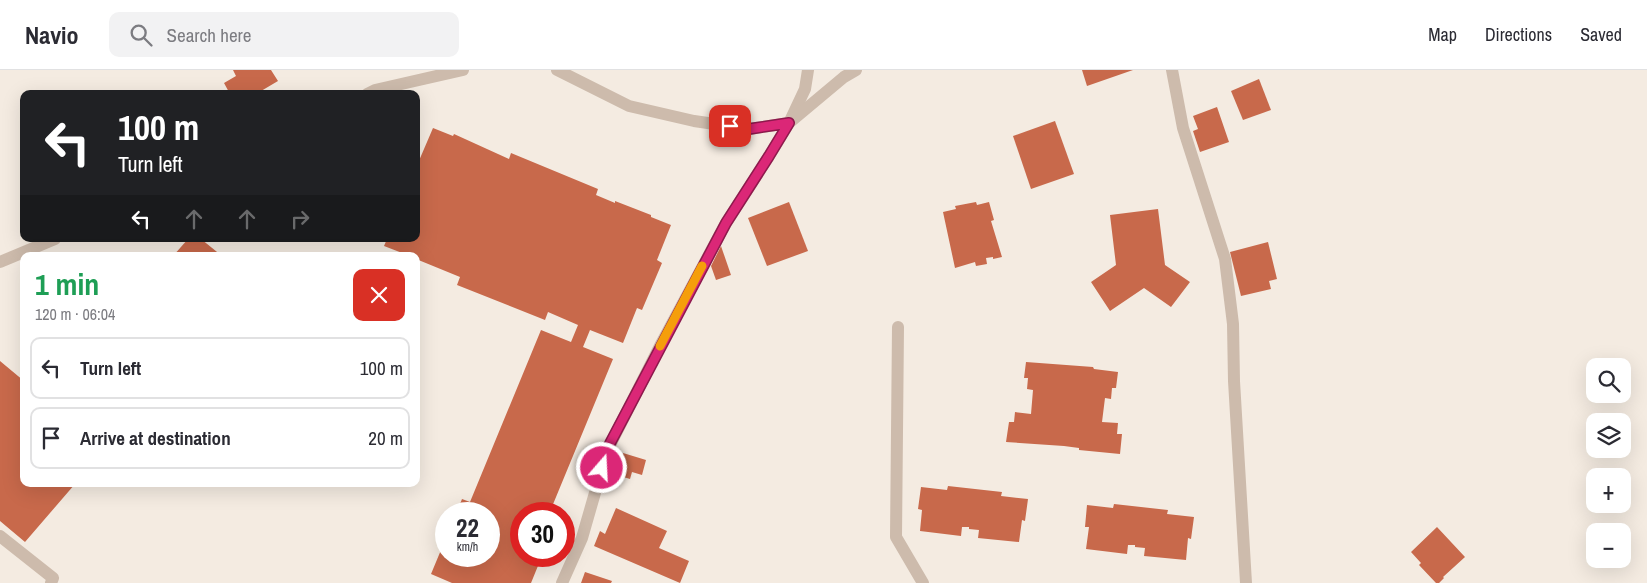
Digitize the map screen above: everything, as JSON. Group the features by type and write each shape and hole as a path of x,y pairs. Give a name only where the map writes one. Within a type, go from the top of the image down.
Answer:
{"street":[{"path":"375,90 463,70"},
{"path":"557,70 630,106 694,121 749,129 789,123 844,77 856,70"},
{"path":"562,583 582,538 606,451 726,223 789,123 805,89 808,70"},
{"path":"1172,70 1184,128 1226,259 1232,324 1246,583"},
{"path":"24,252 48,242"},
{"path":"0,262 20,254"},
{"path":"898,327 896,537 923,583"},
{"path":"0,536 53,578 51,583"}],"building":[{"path":"233,70 271,70 278,81 263,90 228,90 224,83 236,76"},
{"path":"1082,70 1133,70 1087,86"},
{"path":"1259,79 1271,110 1243,120 1231,91"},
{"path":"1217,107 1229,142 1200,152 1193,131 1198,129 1193,116"},
{"path":"1055,121 1074,174 1031,189 1013,136"},
{"path":"433,128 453,136 454,134 509,159 511,153 598,189 596,195 651,215 651,217 671,225 657,260 662,263 642,310 637,308 623,343 590,330 583,347 613,359 554,502 510,502 510,567 538,567 531,583 452,583 431,574 435,564 435,567 500,567 500,502 470,502 541,330 571,342 578,325 548,312 545,320 457,285 460,277 420,261 420,252 400,252 384,246 386,242 420,242 420,158"},
{"path":"789,202 808,251 767,266 748,218"},
{"path":"976,202 977,205 989,202 994,220 991,221 1002,257 986,258 987,264 976,266 975,262 955,268 943,212 956,209 955,206"},
{"path":"1158,209 1165,265 1190,282 1171,307 1144,288 1110,311 1091,282 1116,265 1110,215"},
{"path":"185,242 205,242 217,252 177,252"},
{"path":"1268,242 1277,279 1269,281 1271,289 1241,296 1230,252"},
{"path":"721,246 731,275 716,280 711,266"},
{"path":"0,361 20,378 20,487 72,487 25,542 0,521"},
{"path":"1026,362 1093,367 1094,369 1118,372 1116,388 1112,388 1111,399 1105,398 1102,422 1118,423 1117,434 1122,434 1120,454 1079,450 1079,448 1064,446 1006,442 1009,422 1014,422 1015,412 1031,414 1033,390 1027,389 1028,378 1024,378"},
{"path":"623,453 646,460 642,475 632,472 630,479 617,475"},
{"path":"948,486 1002,492 1001,496 1028,499 1025,521 1022,520 1019,542 978,538 979,530 969,529 969,527 962,527 961,536 920,531 922,510 918,509 921,487 947,490"},
{"path":"1114,504 1168,510 1167,514 1194,517 1191,539 1188,538 1186,560 1144,556 1145,548 1135,547 1135,545 1128,545 1127,554 1086,549 1089,527 1085,527 1087,505 1113,508"},
{"path":"616,508 667,531 659,548 689,561 680,583 594,546 600,531 605,534"},
{"path":"1437,527 1465,557 1439,583 1436,583 1419,565 1421,563 1411,552"},
{"path":"585,572 612,581 611,583 581,583"}],"slow traffic":[{"path":"660,346 702,266"}],"route":[{"path":"602,468 606,451 702,266 726,223 789,123 749,129 730,126"}]}
